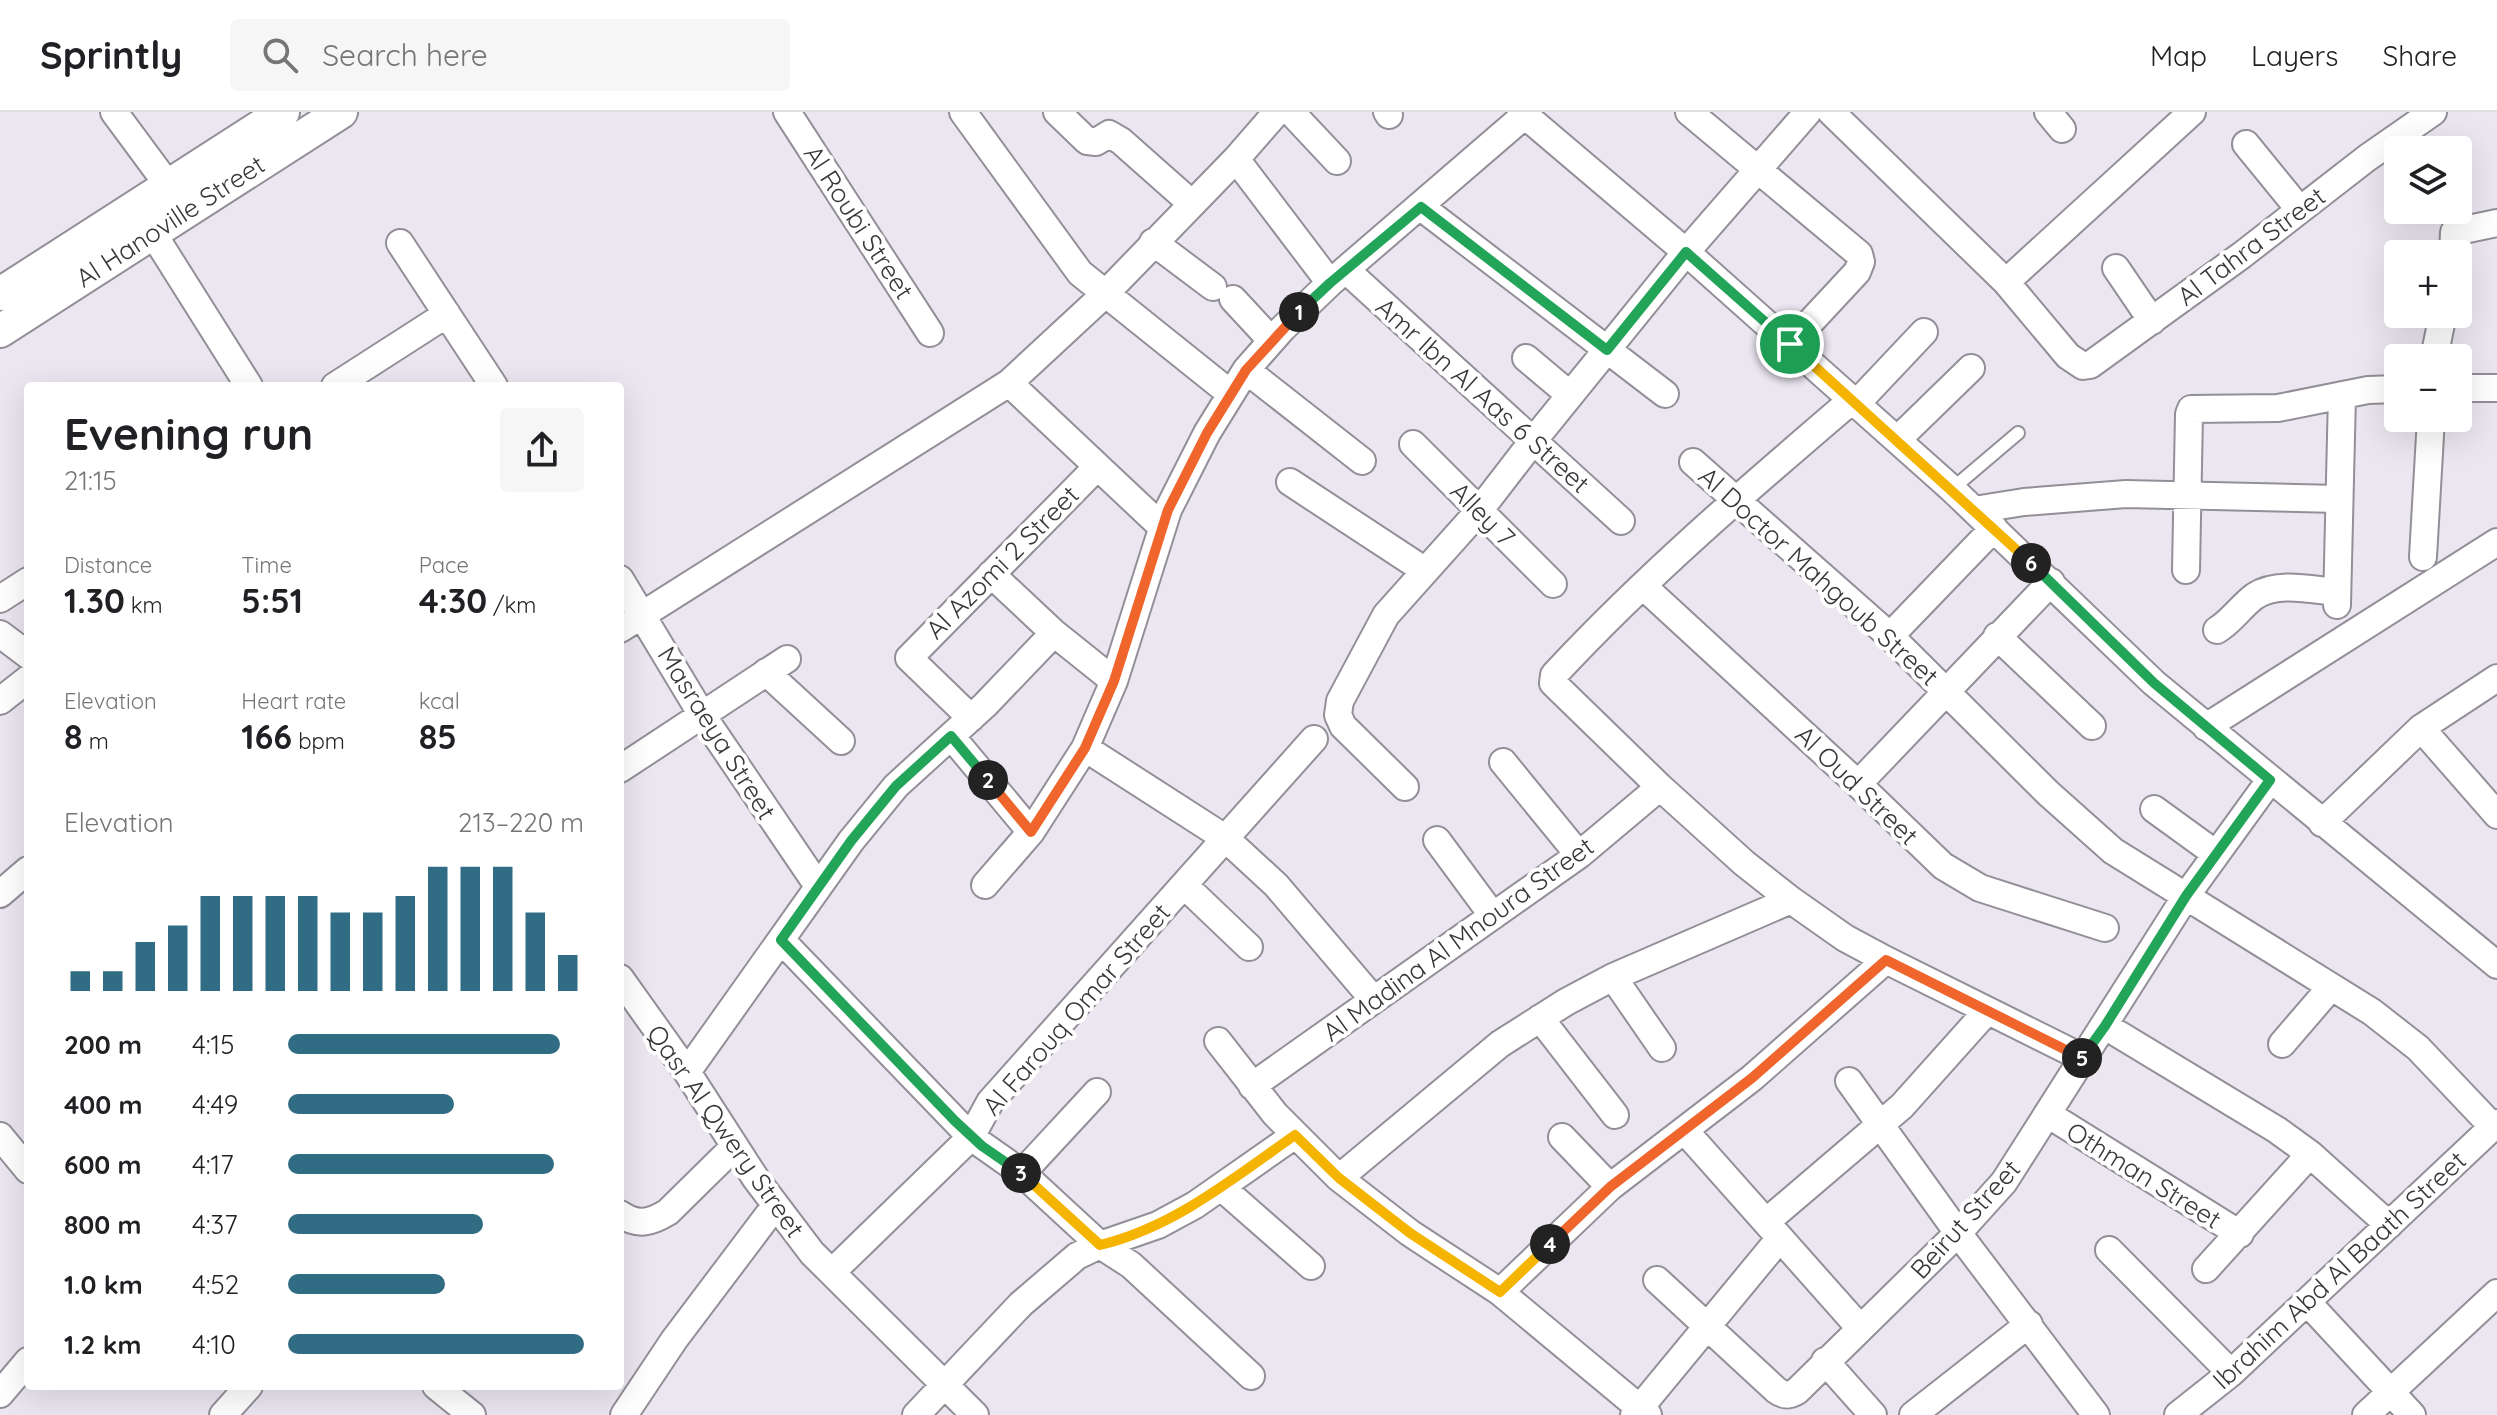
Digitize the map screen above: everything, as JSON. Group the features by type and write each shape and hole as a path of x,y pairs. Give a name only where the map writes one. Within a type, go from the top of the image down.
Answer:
{"street":[{"path":"114,112 168,185"},
{"name":"Al Hanoville Street","path":"1,290 283,112"},
{"name":"Al Hanoville Street","path":"0,331 341,112"},
{"name":"Al Roubi Street","path":"787,112 930,333"},
{"path":"963,112 1068,259 1104,295 1231,394"},
{"path":"1057,112 1087,141 1096,142 1109,134 1121,141 1191,203"},
{"path":"624,627 1009,383 1104,295 1279,112 1337,161"},
{"path":"1689,112 1859,254 1861,262 1857,272 1790,344"},
{"path":"1405,787 1343,726 1338,715 1340,701 1353,672 1386,615 1479,511 1686,252 1808,112"},
{"path":"1831,112 2006,282 2192,112"},
{"name":"Al Tahra Street","path":"2006,282 2068,356 2083,366 2090,365 2433,112"},
{"path":"985,885 1031,832 1085,748 1114,681 1162,527 1181,484 1246,370 1271,340 1338,276 1421,207 1523,114 1686,252 1952,489 2154,683 2497,965"},
{"path":"2246,144 2299,209"},
{"name":"Amr Ibn Al Aas 6 Street","path":"1236,159 1338,276 1533,441 1621,521"},
{"path":"1421,207 1665,394"},
{"path":"2454,240 2454,232 2497,223"},
{"path":"152,232 246,382"},
{"path":"1153,242 1223,293 1271,340"},
{"path":"400,243 491,382"},
{"path":"2116,268 2152,321"},
{"path":"341,382 447,314"},
{"path":"1924,332 1854,402 1736,499 1643,586 1554,675 1553,683 1660,787 1744,863 1791,900 1845,938 2083,1058"},
{"path":"1526,358 1570,395"},
{"path":"1897,440 1971,368"},
{"path":"1246,370 1362,461"},
{"path":"1009,383 1162,527"},
{"path":"2472,388 2497,388"},
{"path":"2186,570 2191,409 2278,408 2384,389"},
{"path":"2217,630 2230,622 2254,597 2271,588 2337,598 2342,395"},
{"path":"2423,557 2430,432"},
{"name":"Alley 7","path":"1413,444 1553,584"},
{"name":"Al Doctor Mahgoub Street","path":"1693,462 1890,636 2048,793 2102,841 2134,866 2372,1012 2418,1048 2495,1125"},
{"name":"Al Azomi 2 Street","path":"971,718 909,658 1096,468"},
{"path":"1290,482 1424,570"},
{"path":"1974,510 2126,494 2339,499"},
{"path":"1890,636 1994,528"},
{"path":"2206,727 2497,542"},
{"path":"991,574 1054,633 1114,681"},
{"path":"1858,784 2051,582"},
{"path":"0,599 24,584"},
{"name":"Masraeya Street","path":"624,585 702,715 818,886"},
{"name":"Al Oud Street","path":"1643,586 1858,784 1927,852 1961,878 1980,888 2105,928"},
{"path":"687,1072 818,886 896,786 971,718 1054,633"},
{"path":"0,634 24,652"},
{"path":"1997,636 2092,726"},
{"path":"624,766 777,665 841,741"},
{"path":"2322,823 2421,728 2497,678"},
{"path":"0,701 24,682"},
{"path":"2421,728 2497,815"},
{"path":"951,736 1031,832"},
{"name":"Al Farouq Omar Street","path":"832,1272 971,1137 990,1102 1314,739"},
{"path":"1085,748 1225,838 1276,885 1373,999"},
{"path":"1503,762 1579,855"},
{"name":"Beirut Street","path":"1707,1326 1782,1395 1797,1391 1958,1233 2004,1182 2186,896 2270,780"},
{"name":"Al Madina Al Mnoura Street","path":"1252,1086 1579,855 1660,787"},
{"path":"2154,809 2216,854"},
{"path":"1437,840 1493,916"},
{"path":"0,894 24,877"},
{"path":"1184,885 1249,947"},
{"path":"1339,1178 1500,1044 1540,1018 1613,977 1791,900"},
{"path":"781,940 971,1137 1022,1173 1100,1245 1131,1265 1251,1376"},
{"path":"1500,1292 1610,1187 1794,1043 1886,960"},
{"path":"1613,977 1662,1048"},
{"name":"Qasr Al Qwery Street","path":"624,984 687,1072 775,1206 812,1253 975,1415"},
{"path":"2282,1044 2331,987"},
{"path":"1218,1041 1295,1135 1339,1178 1410,1233 1500,1292 1640,1413 1707,1326 1773,1230 1880,1123 1902,1106 1987,1011"},
{"path":"1540,1018 1615,1115"},
{"path":"2105,1026 2277,1130 2310,1154 2389,1225"},
{"path":"1849,1081 1958,1233 2096,1415"},
{"path":"1022,1173 1097,1092"},
{"name":"Othman Street","path":"2049,1115 2240,1234"},
{"name":"Ibrahim Abd Al Baath Street","path":"2178,1415 2231,1373 2308,1303 2495,1125"},
{"path":"1685,1131 1860,1328"},
{"path":"916,1415 1021,1304 1077,1256 1158,1225 1221,1187 1295,1135"},
{"path":"0,1136 24,1165"},
{"path":"1562,1137 1610,1187"},
{"path":"624,1216 646,1223 659,1218 734,1147"},
{"path":"2206,1269 2310,1154"},
{"path":"1221,1187 1311,1266"},
{"path":"624,1415 674,1340 775,1206"},
{"path":"2109,1250 2231,1373"},
{"path":"1657,1280 1707,1326"},
{"path":"2366,1415 2497,1293"},
{"path":"2308,1303 2412,1415"},
{"path":"1913,1415 2029,1324"},
{"path":"1825,1361 1873,1415"},
{"path":"0,1394 24,1366"},
{"path":"441,1390 472,1415"}],"lane":[{"path":"1952,489 2018,433"}],"route":[{"path":"1421,207 1607,350 1686,252 1790,344 1994,528 2154,683 2270,780 2186,896 2083,1058 1886,960 1752,1078 1610,1187 1500,1292 1410,1233 1339,1178 1295,1135 1195,1205 1158,1225 1100,1245 1022,1173 971,1137 781,940 851,841 896,786 951,736 1031,832 1085,748 1114,681 1168,510 1207,433 1231,394 1246,370 1282,329 1330,283 1421,207"}]}
